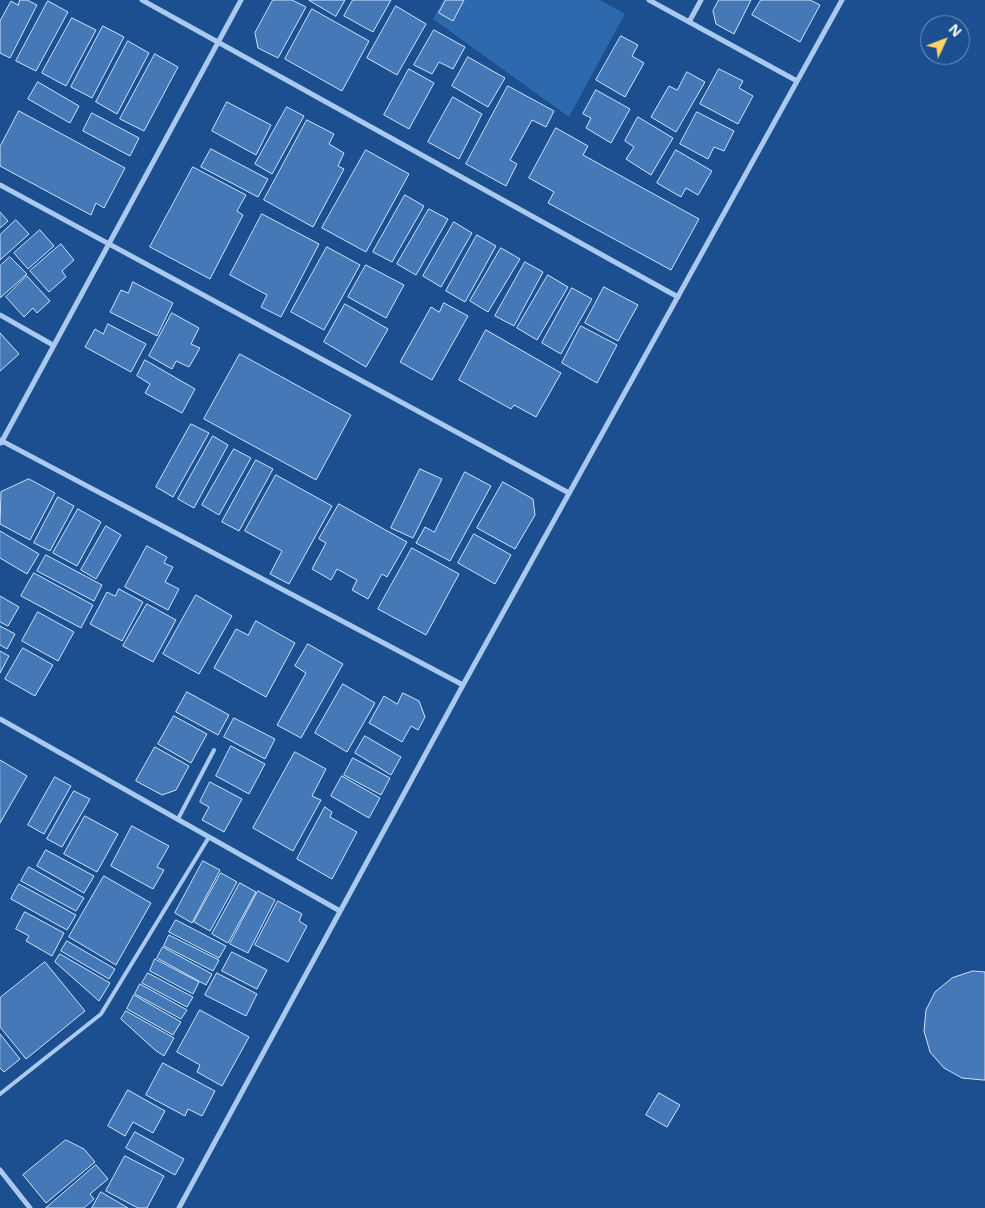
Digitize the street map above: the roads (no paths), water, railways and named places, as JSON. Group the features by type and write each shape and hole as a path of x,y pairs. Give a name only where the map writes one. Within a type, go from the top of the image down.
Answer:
{"street":[{"path":"142,0 678,296"},
{"path":"241,0 1,442 463,685"},
{"path":"649,0 797,82"},
{"path":"689,22 701,0"},
{"path":"179,1208 463,685 842,0"},
{"path":"0,185 569,493"},
{"path":"0,315 53,345"},
{"path":"0,720 340,911"},
{"path":"0,1170 30,1208"}],"lane":[{"path":"178,819 214,750"},
{"path":"0,1094 101,1014 209,837"}]}
